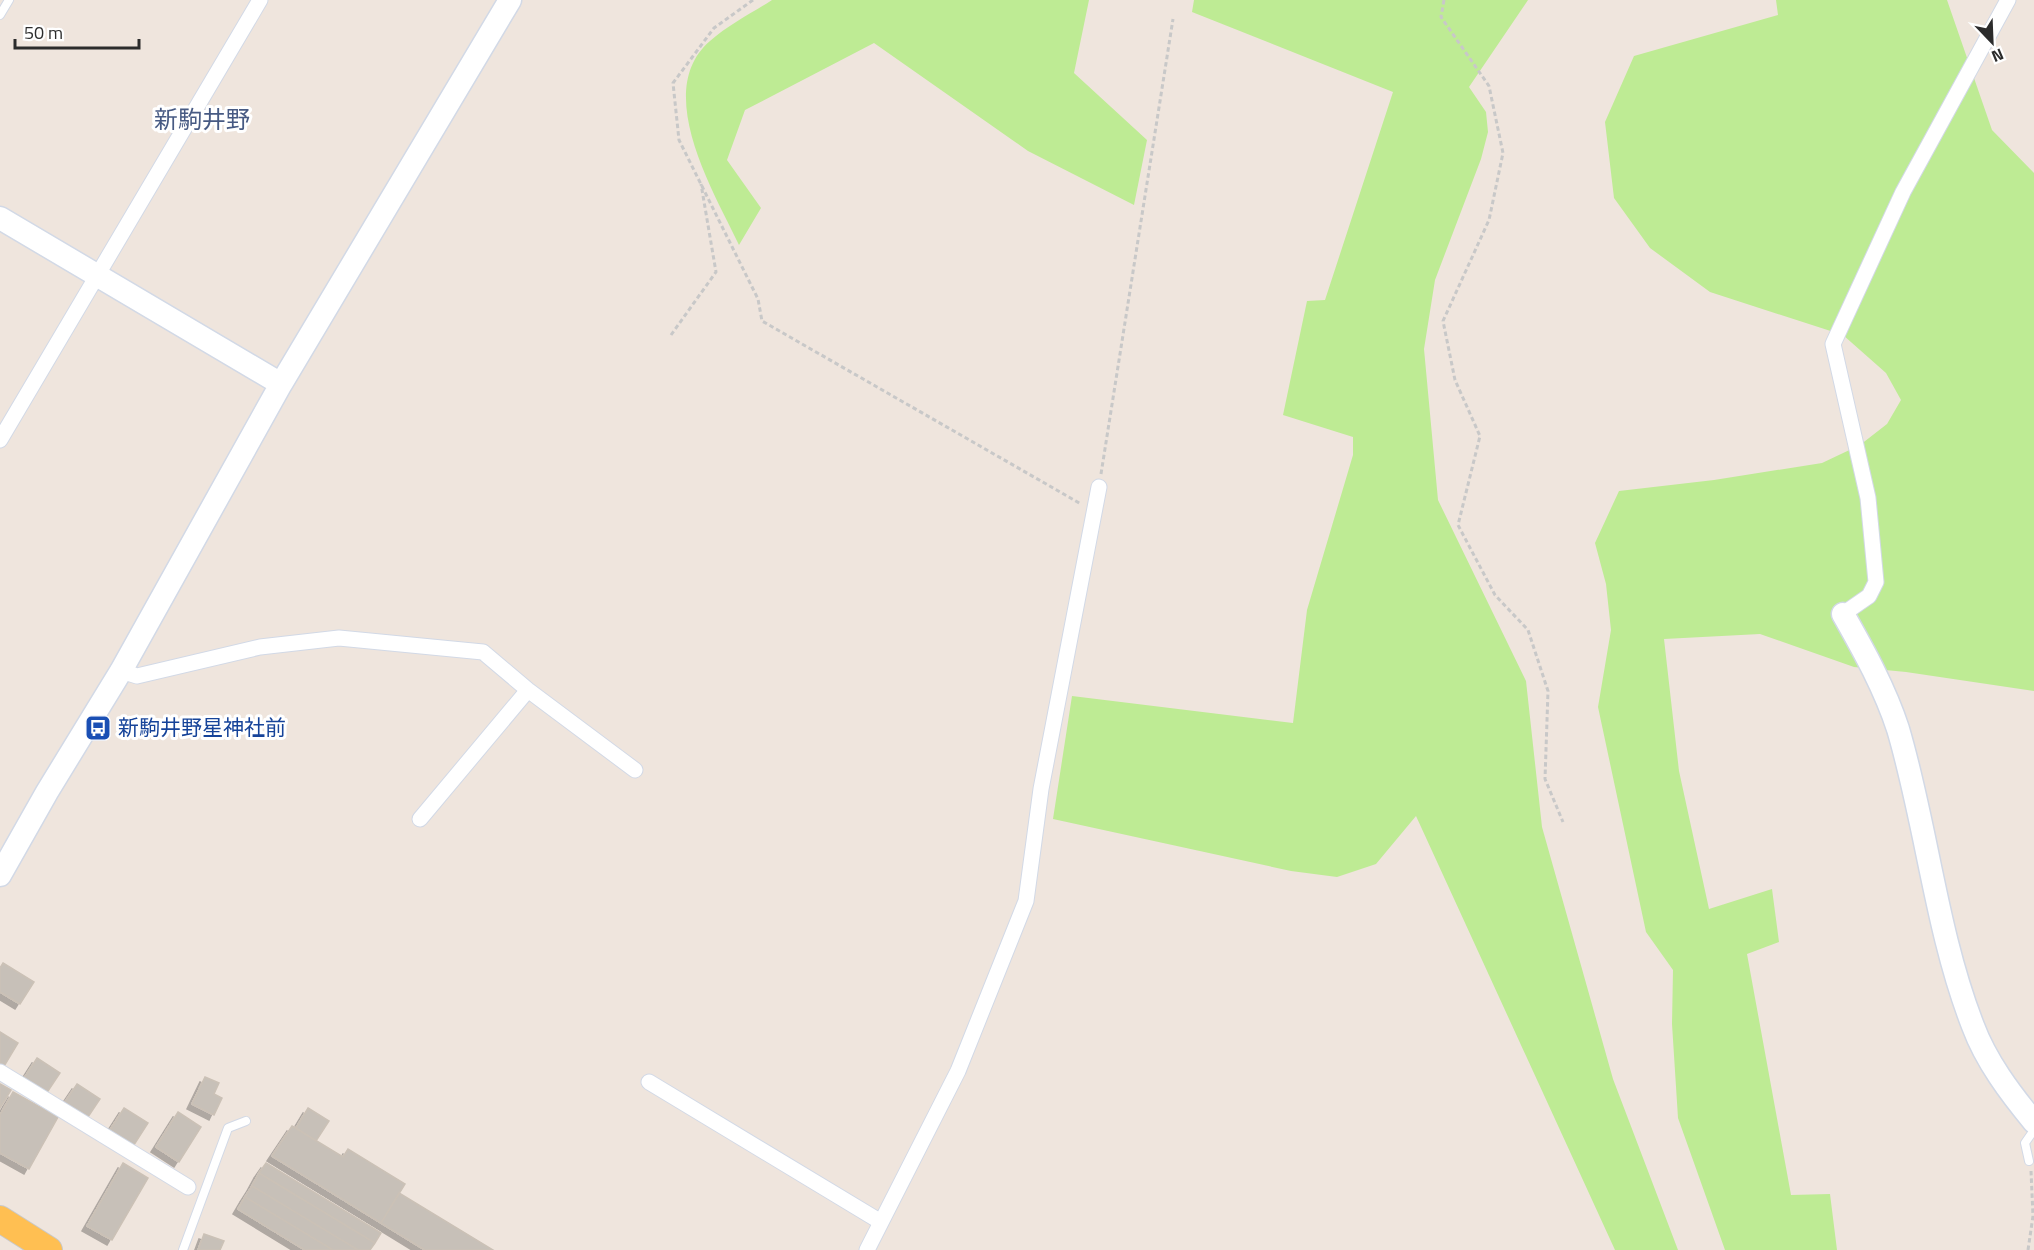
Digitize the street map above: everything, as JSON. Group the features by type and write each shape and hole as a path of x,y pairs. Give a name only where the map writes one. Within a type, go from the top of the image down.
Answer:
{"main road":[{"path":"0,1219 49,1250"}],"street":[{"path":"0,440 260,0"},
{"path":"0,875 47,792 122,671 281,384 510,0"},
{"path":"2008,0 1903,192 1833,344 1868,498 1876,582 1869,597 1843,614 1870,662 1897,728 1953,966 1973,1028 2001,1077 2034,1122"},
{"path":"0,218 281,384"},
{"path":"867,1250 958,1071 1026,901 1041,789 1099,487"},
{"path":"122,671 137,676 260,647 339,638 483,652 528,690 635,770"},
{"path":"420,819 528,690"},
{"path":"0,1072 188,1187"},
{"path":"649,1082 881,1222"}],"lane":[{"path":"0,15 9,0"},
{"path":"183,1250 228,1128 246,1121"},
{"path":"2029,1161 2025,1143 2034,1130"}],"path":[{"path":"753,0 714,27 673,83 679,140 758,299 762,321 1094,512"},
{"path":"1444,0 1441,17 1489,86 1503,153 1489,220 1443,321 1455,380 1480,436 1458,525 1495,595 1528,630 1548,691 1545,779 1563,822"},
{"path":"1099,487 1173,19"},
{"path":"671,335 716,272 700,179"},
{"path":"2028,1250 2033,1199 2029,1161"}],"green space":[{"path":"772,0 1089,0 1074,73 1147,140 1134,205 1028,151 874,43 745,110 727,160 761,208 739,245 716,198 693,142 687,114 687,87 694,62 710,41 732,24"},
{"path":"1194,0 1528,0 1469,87 1486,112 1488,132 1481,159 1435,280 1424,349 1438,500 1526,681 1542,827 1613,1079 1678,1250 1615,1250 1416,816 1376,864 1337,877 1291,871 1053,819 1072,696 1293,723 1307,610 1353,455 1353,437 1283,415 1307,301 1325,300 1393,92 1192,12"},
{"path":"1776,0 1947,0 1992,130 2034,173 2034,691 1906,672 1854,667 1760,634 1664,639 1679,771 1709,909 1772,889 1779,942 1747,954 1791,1195 1830,1194 1837,1250 1725,1250 1678,1118 1672,1024 1673,970 1646,932 1598,707 1611,630 1606,584 1595,543 1619,491 1714,480 1822,463 1860,445 1887,424 1901,400 1886,373 1843,335 1710,292 1650,248 1614,198 1605,122 1634,56 1778,15"}],"building":[{"path":"3,963 34,982 20,1004 0,992 0,968"},
{"path":"0,1032 18,1043 3,1068 0,1066"},
{"path":"37,1058 60,1073 46,1094 23,1080"},
{"path":"205,1077 219,1083 214,1094 222,1098 214,1115 192,1104"},
{"path":"0,1084 11,1090 0,1108"},
{"path":"77,1084 100,1099 86,1120 63,1105"},
{"path":"13,1092 58,1117 29,1169 0,1153 0,1115"},
{"path":"124,1108 148,1123 132,1148 108,1133"},
{"path":"308,1108 329,1121 316,1141 296,1128"},
{"path":"178,1112 201,1127 179,1162 156,1147"},
{"path":"292,1126 343,1157 348,1149 405,1184 381,1223 272,1156"},
{"path":"123,1163 148,1178 112,1240 87,1226"},
{"path":"266,1163 381,1233 375,1243 259,1173"},
{"path":"259,1173 375,1243 370,1250 358,1250 252,1186"},
{"path":"252,1186 358,1250 333,1250 245,1197"},
{"path":"399,1193 493,1250 425,1250 381,1223"},
{"path":"245,1197 333,1250 305,1250 238,1209"},
{"path":"204,1234 224,1241 220,1250 198,1250"}],"place":[{"name":"新駒井野星神社前","path":"98,728"}],"district":[{"name":"新駒井野","path":"202,120"}]}
